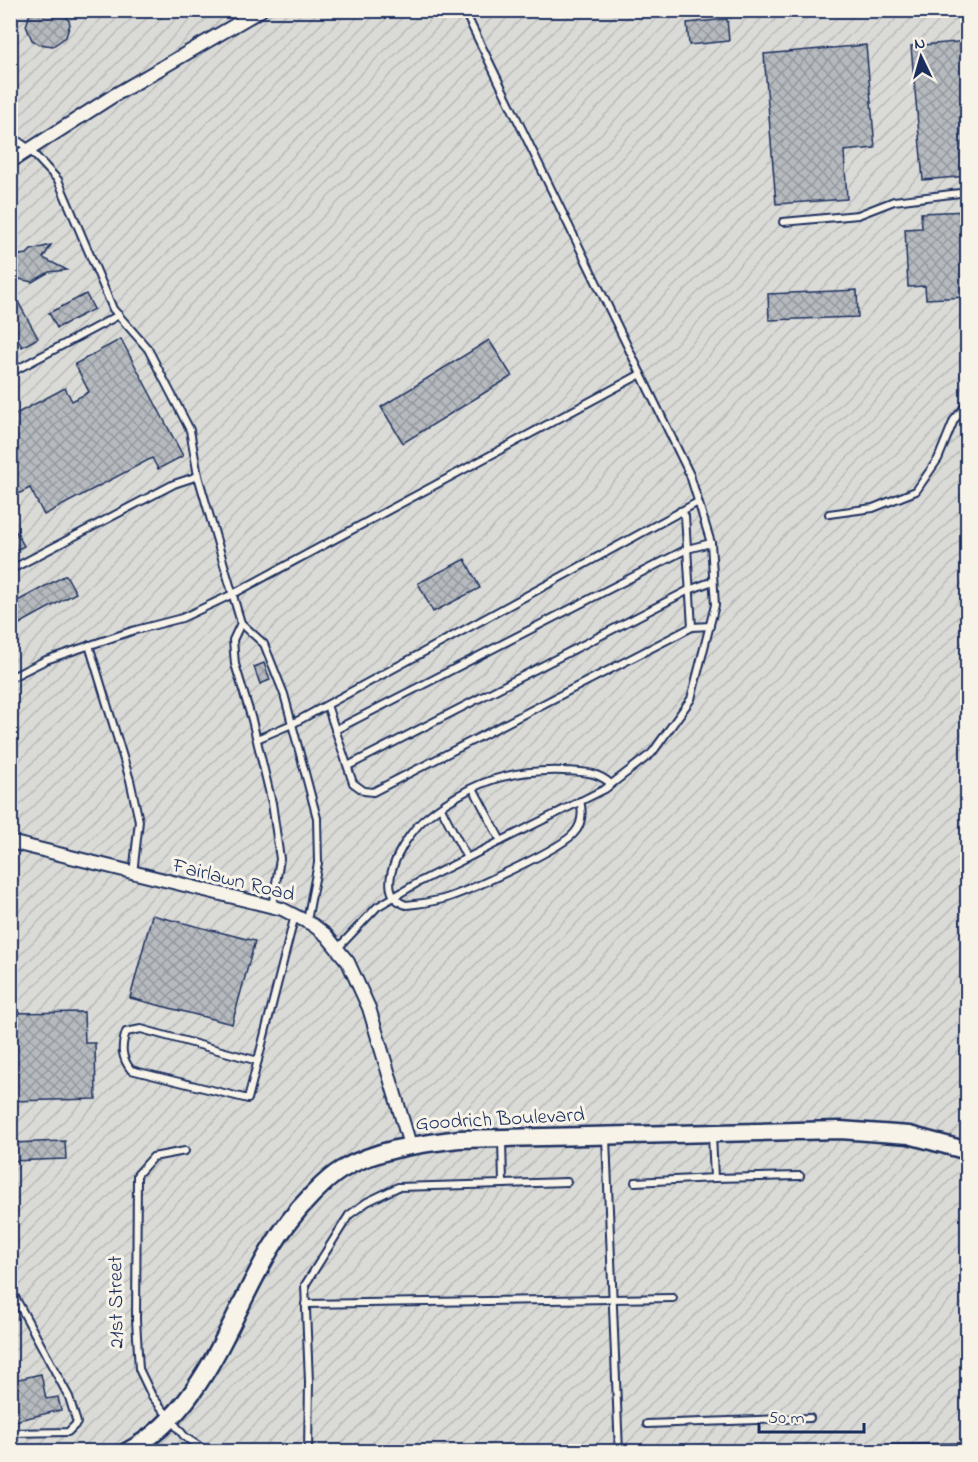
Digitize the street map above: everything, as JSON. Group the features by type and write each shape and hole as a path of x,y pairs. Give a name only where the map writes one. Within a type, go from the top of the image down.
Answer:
{"street":[{"path":"10,162 113,96 261,10"},
{"name":"Fairlawn Road","path":"10,842 272,907 301,918 326,935 338,948 356,976 369,1008 410,1145"},
{"name":"Goodrich Boulevard","path":"171,1419 199,1384 275,1242 302,1205 327,1180 356,1163 410,1145 459,1139 711,1132 874,1131 909,1136 968,1151"},
{"path":"126,1452 171,1419"},
{"path":"875,1452 968,1450"}],"lane":[{"path":"338,948 377,907 611,784 652,753 691,699 715,605 711,543 690,475 464,10"},
{"path":"10,135 30,149 58,180 113,309 148,349 190,430 198,476 242,623 264,644 284,694 317,818 318,863 248,1099 131,1070 123,1059 122,1043 126,1032 141,1029 258,1060"},
{"path":"783,222 858,215 894,201 968,192"},
{"path":"10,373 119,315"},
{"path":"10,678 46,660 89,645 182,618 233,594 640,374"},
{"path":"829,514 873,508 916,490 938,459 954,420 968,403"},
{"path":"10,570 174,484 198,476"},
{"path":"257,739 292,724 698,502"},
{"path":"680,511 685,516 692,627"},
{"path":"335,730 687,549 711,543"},
{"path":"348,766 689,590 713,581"},
{"path":"242,623 233,640 235,664 257,739 272,802 280,859 272,907"},
{"path":"327,705 353,783 357,788 373,792 692,627 710,626"},
{"path":"89,645 130,780 139,821 133,874"},
{"path":"580,801 582,811 579,826 574,835 554,848 444,899 406,905 395,897 390,885 393,864 406,841 425,818 473,788 506,775 544,770 591,772 611,784"},
{"path":"473,788 501,841"},
{"path":"441,808 467,858"},
{"path":"711,1132 714,1178"},
{"path":"606,1135 619,1452"},
{"path":"502,1137 503,1184"},
{"name":"21st Street","path":"185,1151 153,1156 137,1175 136,1320 139,1369 152,1396 185,1437 208,1452"},
{"path":"635,1182 800,1176"},
{"path":"308,1452 309,1382 304,1285 349,1215 367,1202 398,1187 567,1182"},
{"path":"10,1288 69,1397 77,1423 68,1432 10,1433"},
{"path":"305,1304 673,1298"},
{"path":"646,1424 810,1418"}],"shaded area":[{"path":"10,11 967,11 967,1451 11,1451"}],"building":[{"path":"31,10 65,10 70,24 66,37 53,46 39,44 32,40 26,26"},
{"path":"727,19 729,41 689,45 687,23"},
{"path":"968,41 968,176 923,180 911,46"},
{"path":"866,45 875,148 844,151 847,199 776,204 764,54"},
{"path":"968,211 968,297 926,299 925,286 908,287 905,229 922,228 921,213"},
{"path":"51,245 43,258 67,270 49,272 32,282 10,277 10,265 19,255"},
{"path":"10,287 38,338 22,347 15,335 10,338"},
{"path":"857,290 858,317 769,320 768,294"},
{"path":"86,294 94,309 57,328 49,313"},
{"path":"121,339 183,456 158,469 152,458 44,515 30,488 10,498 10,417 65,388 72,401 89,392 75,364"},
{"path":"489,340 512,376 403,443 381,407"},
{"path":"10,521 24,546 10,553"},
{"path":"465,559 480,588 433,612 418,583"},
{"path":"66,575 76,593 10,629 10,605"},
{"path":"264,663 270,680 260,684 254,667"},
{"path":"152,915 255,941 232,1024 130,998"},
{"path":"84,1012 85,1043 95,1043 96,1099 10,1101 10,1013"},
{"path":"65,1141 66,1159 10,1161 10,1143"},
{"path":"41,1374 46,1399 58,1397 61,1410 10,1422 10,1381"}]}
